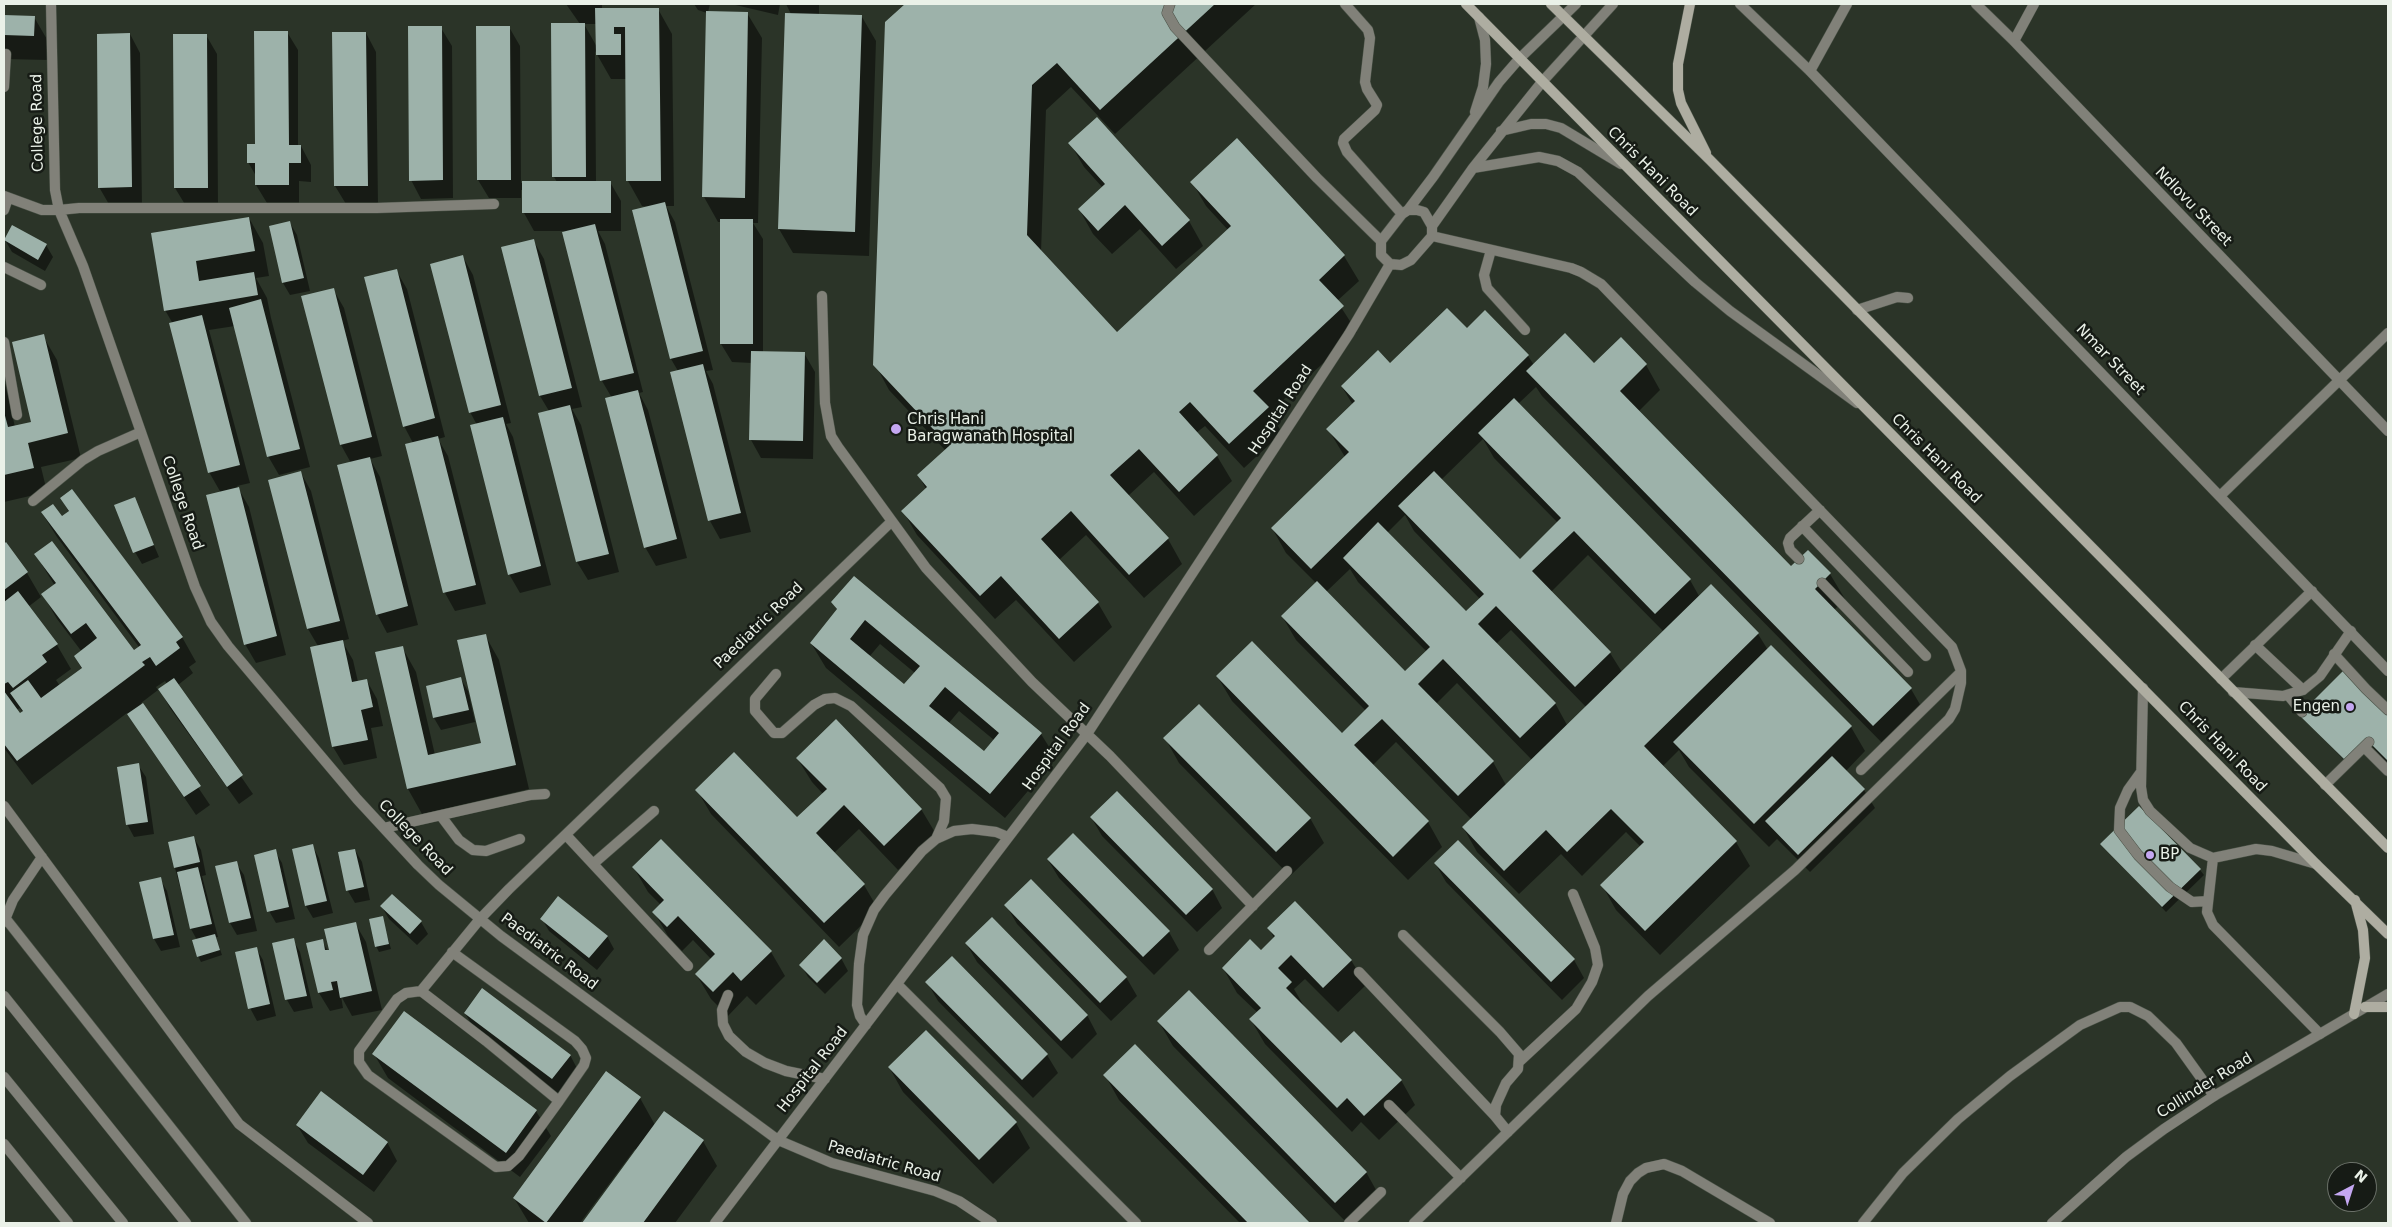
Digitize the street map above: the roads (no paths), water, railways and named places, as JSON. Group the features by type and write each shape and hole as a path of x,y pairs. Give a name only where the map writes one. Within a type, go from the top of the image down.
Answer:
{"main road":[{"name":"Chris Hani Road","path":"1466,4 1519,60 2144,688 2316,864 2388,934"},
{"path":"1551,4 1710,160 2388,848"},
{"path":"1690,4 1678,64 1678,90 1681,103 1710,160"},
{"path":"2354,899 2363,930 2366,958 2354,1014"},
{"path":"2365,1007 2388,1007"}],"street":[{"name":"College Road","path":"50,4 55,190 59,210 83,266 195,588 211,622 228,646 299,731 384,828 439,885 480,919"},
{"path":"1170,4 1167,13 1174,27 1317,178 1381,241"},
{"path":"1345,4 1368,30 1370,38 1365,82 1377,105 1375,110 1344,139 1344,143 1347,152 1405,212"},
{"path":"1576,4 1499,82 1472,122 1381,241 1381,254 1390,264 1401,265 1411,260 1473,168 1501,132 1542,82 1612,4"},
{"name":"Nmar Street","path":"1740,4 1810,71 2388,671"},
{"path":"1810,71 1847,4"},
{"name":"Ndlovu Street","path":"1976,4 2014,41 2388,431"},
{"path":"2014,41 2034,4"},
{"path":"1472,122 1483,87 1486,64 1485,40 1478,17"},
{"path":"4,87 6,54"},
{"path":"1501,132 1531,124 1546,124 1561,128 1626,167"},
{"path":"1473,168 1539,157 1558,160 1578,172 1702,288 1730,311 1866,410"},
{"path":"4,210 6,197 42,210 89,208 378,208 494,204"},
{"path":"1405,212 1417,210 1424,212 1432,231 1491,250 1571,268 1600,284 1952,646 1961,672 1960,694 1956,709 1949,719 1795,870 1648,996 1414,1223"},
{"path":"1491,250 1484,275 1486,288 1525,330"},
{"name":"Hospital Road","path":"715,1223 1086,734 1344,342 1390,264"},
{"path":"4,267 41,285"},
{"path":"822,296 824,403 831,436 891,522 926,568 1032,682 1086,734 1253,906"},
{"path":"1857,310 1897,297 1908,298"},
{"path":"2220,496 2388,333"},
{"path":"4,342 17,415"},
{"path":"33,501 83,460 98,451 141,432"},
{"path":"1799,559 1790,550 1788,543 1790,538 1820,510"},
{"name":"Paediatric Road","path":"891,522 480,919 778,1140 832,1163 935,1191 959,1201 992,1223"},
{"path":"1802,526 1926,656"},
{"path":"1822,583 1908,672"},
{"path":"2221,679 2255,644 2312,591"},
{"path":"2233,692 2288,695 2303,690 2320,676 2350,631"},
{"path":"2255,644 2303,690"},
{"path":"2334,654 2388,710"},
{"path":"1862,770 1961,672"},
{"path":"776,674 755,699 756,711 774,733 782,734 814,705 825,699 835,698 851,706 940,788 946,798 946,805 944,821 936,838"},
{"path":"2144,688 2141,787 2143,800 2150,811 2184,843 2212,858 2256,848 2316,864"},
{"path":"2288,695 2302,712"},
{"path":"2326,785 2349,759 2367,745 2388,771"},
{"path":"2142,771 2128,790 2120,808 2119,830 2138,855 2170,887 2192,902 2208,901"},
{"path":"384,828 530,795 545,794"},
{"path":"4,806 240,1124 368,1223"},
{"path":"593,864 654,811"},
{"path":"441,816 460,840 473,850 486,851 520,840"},
{"path":"866,1025 860,1016 857,1004 859,956 865,929 874,910 885,895 922,851 936,838 954,831 972,829 996,832 1008,837"},
{"path":"566,835 688,966"},
{"path":"42,857 13,900 5,920 246,1223"},
{"path":"2212,858 2208,912 2213,925 2320,1034"},
{"path":"1209,950 1287,871"},
{"path":"1520,1061 1576,1009 1592,982 1598,965 1595,948 1572,894"},
{"path":"452,952 575,1041 582,1049 586,1058 584,1065 559,1101 519,1156 508,1166 496,1167 368,1075 359,1062 359,1051 397,999 406,993 421,991 452,952 480,919"},
{"path":"1403,935 1511,1043 1519,1054 1518,1069 1500,1094 1495,1116"},
{"path":"1359,972 1508,1132"},
{"path":"897,984 1136,1223"},
{"path":"421,991 559,1101"},
{"path":"728,994 722,1010 724,1024 729,1036 746,1052 765,1063 786,1071 825,1079"},
{"name":"Collinder Road","path":"2052,1223 2126,1157 2214,1096 2388,994"},
{"path":"4,996 186,1223"},
{"path":"1863,1223 1903,1173 1958,1119 2010,1076 2080,1025 2120,1007 2130,1007 2148,1016 2176,1043 2214,1096"},
{"path":"4,1077 123,1223"},
{"path":"1389,1105 1461,1178"},
{"path":"4,1144 68,1223"},
{"path":"1616,1223 1623,1194 1630,1181 1646,1168 1664,1164 1682,1171 1770,1223"},
{"path":"1349,1223 1381,1192"}],"place":[{"name":"Chris Hani Baragwanath Hospital","path":"896,429"},
{"name":"Engen","path":"2350,707"},
{"name":"BP","path":"2150,855"}]}
